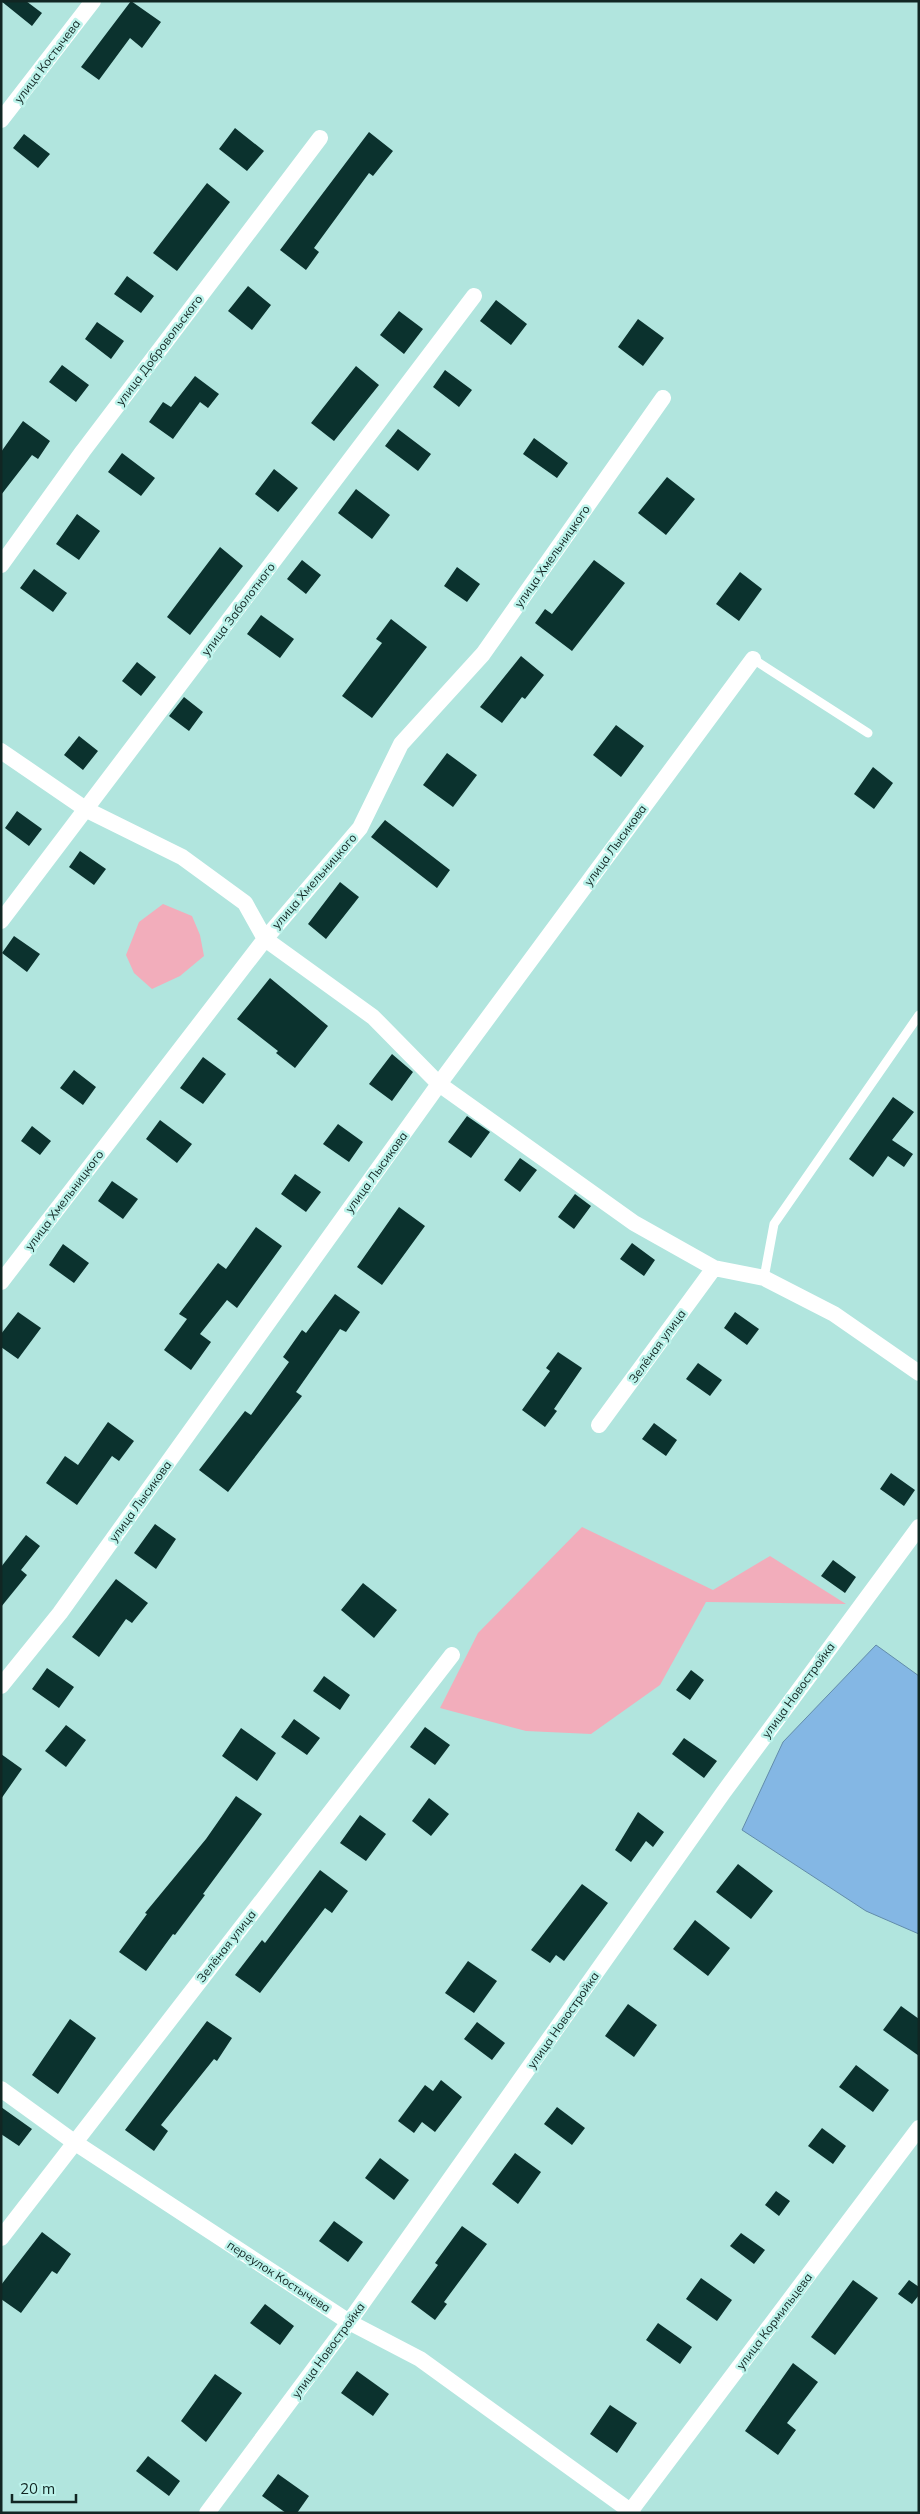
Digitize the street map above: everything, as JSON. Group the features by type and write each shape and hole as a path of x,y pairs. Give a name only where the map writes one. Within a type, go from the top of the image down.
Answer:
{"street":[{"name":"улица Костычева","path":"1,120 92,1"},
{"name":"улица Добровольского","path":"1,565 82,451 320,138"},
{"name":"улица Заболотного","path":"1,921 87,810 474,296"},
{"name":"улица Хмельницкого","path":"1,1282 264,939 360,828 401,744 483,654 663,398"},
{"name":"улица Лысикова","path":"1,1686 60,1612 439,1084 753,659"},
{"path":"1,751 87,810 182,857 245,903 264,939 374,1017 439,1084 634,1223 714,1268 764,1278 834,1314 919,1374"},
{"name":"Зелёная улица","path":"599,1425 714,1268"},
{"name":"улица Новостройка","path":"207,2513 349,2322 723,1793 919,1527"},
{"name":"Зелёная улица","path":"1,2238 452,1655"},
{"name":"переулок Костычева","path":"1,2089 74,2142 349,2322 420,2359 630,2512"},
{"name":"улица Кормильцева","path":"630,2512 919,2128"}],"lane":[{"path":"753,659 868,733"},
{"path":"764,1278 774,1224 919,1015"}],"shaded area":[{"path":"163,904 192,916 200,935 204,956 180,976 152,989 134,973 126,955 139,922"},
{"path":"582,1527 713,1590 770,1556 846,1604 706,1602 660,1685 591,1734 526,1731 440,1708 478,1633"}],"water":[{"path":"876,1645 919,1676 919,1934 866,1911 742,1830 783,1742"}],"building":[{"path":"1,1 26,1 42,13 32,26"},
{"path":"131,1 161,22 142,48 130,38 99,80 81,67"},
{"path":"235,128 264,151 247,171 219,149"},
{"path":"369,132 393,151 373,176 369,173 314,248 319,252 306,270 280,250"},
{"path":"24,134 50,154 38,168 13,148"},
{"path":"207,183 230,202 177,271 153,253"},
{"path":"127,276 154,296 141,313 114,294"},
{"path":"248,286 271,305 252,330 228,311"},
{"path":"496,300 527,324 511,345 480,321"},
{"path":"399,311 423,329 404,354 380,335"},
{"path":"638,319 664,338 643,366 618,347"},
{"path":"97,322 124,341 111,359 85,339"},
{"path":"62,365 89,385 76,402 49,382"},
{"path":"356,366 379,385 334,441 311,423"},
{"path":"445,370 472,390 459,407 433,387"},
{"path":"195,376 219,394 208,408 200,402 173,439 149,422 163,402 171,407"},
{"path":"23,421 50,441 38,459 32,455 1,495 1,452"},
{"path":"398,429 431,454 418,471 385,446"},
{"path":"534,438 568,463 557,478 523,454"},
{"path":"122,453 155,478 141,496 108,472"},
{"path":"274,469 298,488 278,512 255,494"},
{"path":"667,477 695,499 666,535 638,513"},
{"path":"356,489 390,515 372,539 338,513"},
{"path":"77,514 100,531 79,560 56,544"},
{"path":"220,547 243,566 190,635 167,617"},
{"path":"302,560 321,575 306,594 287,579"},
{"path":"594,560 625,583 572,651 535,623 545,609 552,614"},
{"path":"457,567 480,584 467,602 444,586"},
{"path":"34,569 67,593 53,612 20,588"},
{"path":"740,572 762,589 739,621 716,604"},
{"path":"261,615 294,639 280,658 247,634"},
{"path":"391,619 427,647 372,718 342,696 382,643 376,639"},
{"path":"521,656 544,675 525,699 522,697 502,723 480,707"},
{"path":"137,662 156,677 141,696 122,681"},
{"path":"184,697 203,712 189,731 169,716"},
{"path":"616,725 644,746 621,777 593,755"},
{"path":"79,736 98,751 83,770 64,755"},
{"path":"447,753 477,775 453,807 423,785"},
{"path":"873,767 893,783 874,809 854,794"},
{"path":"17,811 42,829 29,846 5,828"},
{"path":"385,820 450,870 437,888 371,837"},
{"path":"80,851 106,869 94,885 69,867"},
{"path":"340,882 359,897 326,939 308,924"},
{"path":"14,936 40,954 27,972 2,953"},
{"path":"270,978 328,1026 295,1068 276,1053 278,1051 237,1019"},
{"path":"392,1054 413,1072 392,1101 369,1084"},
{"path":"203,1057 226,1074 203,1104 180,1088"},
{"path":"74,1070 96,1087 83,1105 60,1088"},
{"path":"893,1097 914,1112 892,1140 913,1154 904,1167 888,1156 873,1177 849,1159"},
{"path":"467,1116 490,1132 471,1158 448,1142"},
{"path":"160,1120 192,1144 177,1163 146,1139"},
{"path":"338,1124 363,1142 349,1162 323,1144"},
{"path":"32,1126 51,1141 40,1155 21,1141"},
{"path":"520,1158 537,1170 520,1192 504,1180"},
{"path":"295,1174 321,1192 306,1212 281,1194"},
{"path":"112,1181 138,1199 123,1219 98,1201"},
{"path":"575,1194 591,1206 574,1229 558,1217"},
{"path":"399,1207 425,1226 382,1285 357,1267"},
{"path":"256,1227 282,1246 237,1308 227,1300 200,1334 211,1342 191,1370 164,1350 187,1319 179,1314 218,1263 226,1269"},
{"path":"632,1243 655,1260 644,1276 620,1259"},
{"path":"63,1244 89,1263 74,1283 49,1265"},
{"path":"335,1294 360,1312 346,1332 340,1329 296,1392 302,1396 228,1492 199,1470 245,1411 251,1415 289,1362 283,1357 302,1330 306,1333"},
{"path":"18,1312 41,1328 18,1359 1,1347 1,1334"},
{"path":"735,1312 759,1329 747,1345 724,1328"},
{"path":"558,1352 582,1368 554,1409 557,1411 545,1427 522,1410 550,1371 546,1368"},
{"path":"698,1363 722,1380 710,1396 686,1379"},
{"path":"108,1422 134,1441 119,1461 112,1456 77,1505 46,1483 65,1456 78,1465"},
{"path":"654,1423 677,1440 666,1456 642,1439"},
{"path":"891,1473 915,1490 904,1506 880,1489"},
{"path":"155,1524 176,1539 156,1569 134,1553"},
{"path":"26,1535 40,1546 21,1570 27,1575 1,1607 1,1567"},
{"path":"833,1560 856,1577 845,1593 821,1576"},
{"path":"116,1579 148,1603 132,1623 126,1619 99,1657 72,1637"},
{"path":"363,1583 397,1610 374,1638 341,1610"},
{"path":"47,1668 74,1687 59,1708 32,1689"},
{"path":"691,1670 704,1680 690,1700 676,1690"},
{"path":"324,1676 350,1695 340,1710 313,1691"},
{"path":"294,1719 320,1738 307,1755 281,1737"},
{"path":"66,1725 86,1740 66,1767 45,1751"},
{"path":"425,1727 450,1745 435,1765 410,1747"},
{"path":"241,1728 276,1753 257,1781 222,1756"},
{"path":"684,1738 717,1761 704,1778 672,1754"},
{"path":"1,1754 22,1769 1,1799"},
{"path":"236,1796 262,1814 203,1894 205,1895 146,1971 119,1952 147,1914 145,1913 206,1839"},
{"path":"429,1798 449,1814 431,1836 412,1821"},
{"path":"638,1812 664,1832 653,1847 646,1841 631,1862 615,1850"},
{"path":"360,1815 386,1834 366,1861 340,1843"},
{"path":"738,1864 773,1891 751,1919 716,1892"},
{"path":"320,1870 348,1891 332,1913 325,1908 260,1993 235,1975 262,1940 265,1943"},
{"path":"582,1884 608,1903 564,1961 556,1955 550,1963 531,1950"},
{"path":"695,1920 730,1948 708,1976 673,1949"},
{"path":"468,1961 497,1981 474,2013 445,1993"},
{"path":"628,2004 657,2025 634,2057 605,2036"},
{"path":"901,2006 919,2019 919,2056 883,2030"},
{"path":"70,2019 96,2038 58,2094 32,2075"},
{"path":"207,2021 232,2038 217,2061 214,2059 161,2125 168,2131 154,2151 125,2130"},
{"path":"477,2022 505,2043 492,2060 464,2039"},
{"path":"856,2065 889,2090 873,2112 839,2087"},
{"path":"441,2080 462,2097 435,2132 422,2122 414,2133 398,2121 425,2085 433,2091"},
{"path":"1,2107 32,2129 19,2146 1,2134"},
{"path":"557,2107 585,2128 572,2145 544,2124"},
{"path":"822,2128 846,2146 833,2164 808,2146"},
{"path":"515,2153 541,2172 518,2204 492,2184"},
{"path":"380,2158 409,2180 394,2200 365,2178"},
{"path":"776,2191 790,2201 779,2216 765,2205"},
{"path":"334,2221 363,2242 348,2262 319,2241"},
{"path":"462,2226 487,2244 444,2302 447,2304 435,2320 411,2302 438,2265 435,2263"},
{"path":"42,2232 71,2254 57,2274 52,2271 21,2313 1,2299 1,2285"},
{"path":"741,2233 765,2250 754,2264 730,2246"},
{"path":"701,2278 732,2300 717,2321 686,2299"},
{"path":"853,2280 878,2298 835,2355 811,2337"},
{"path":"909,2280 919,2287 919,2295 912,2304 898,2294"},
{"path":"265,2304 294,2326 280,2345 250,2323"},
{"path":"658,2323 692,2347 680,2364 646,2340"},
{"path":"793,2363 818,2382 787,2423 796,2430 778,2455 745,2431"},
{"path":"357,2371 389,2394 373,2416 341,2393"},
{"path":"215,2374 242,2393 206,2442 181,2421"},
{"path":"610,2405 637,2423 617,2453 590,2434"},
{"path":"148,2456 180,2481 169,2496 136,2471"},
{"path":"278,2474 309,2496 297,2513 286,2513 262,2496"}]}
